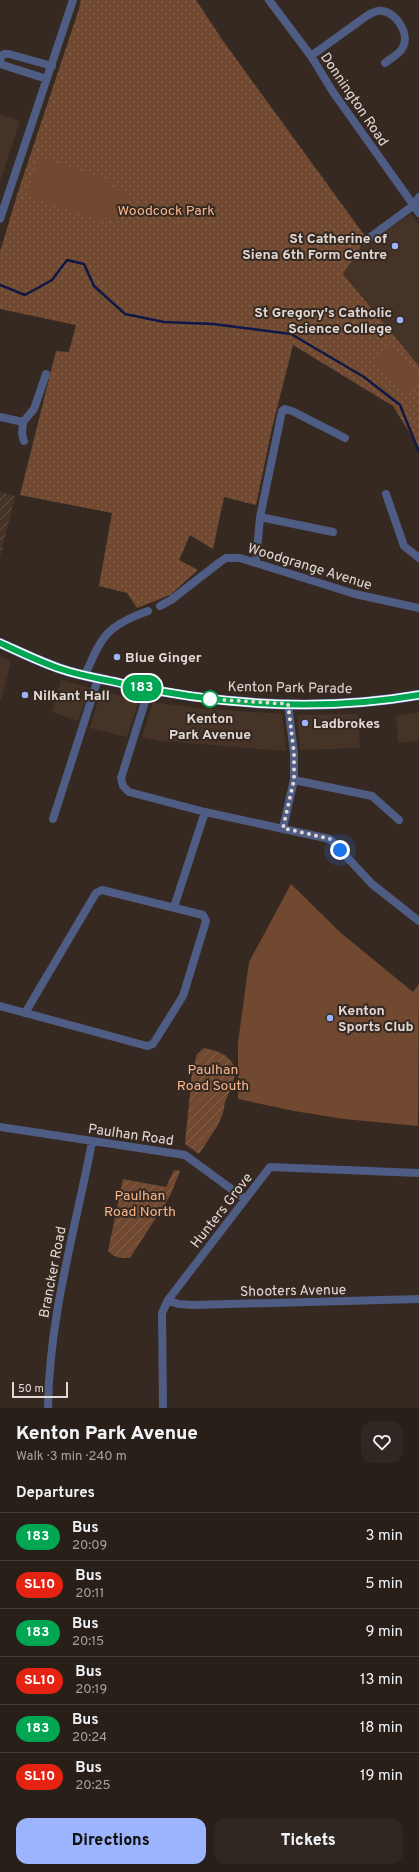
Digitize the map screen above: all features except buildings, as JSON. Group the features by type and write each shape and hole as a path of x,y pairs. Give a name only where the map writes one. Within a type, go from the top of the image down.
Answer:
{"main road":[{"name":"Kenton Park Parade","path":"0,643 62,670 98,679 213,700 288,704 328,704 364,702 419,695"}],"street":[{"path":"0,220 73,0"},
{"name":"Donnington Road","path":"270,0 311,56 333,92 419,213"},
{"path":"311,56 368,15 375,11 383,11 392,14 397,20 405,36 405,43 402,50 384,63"},
{"path":"48,79 6,66 2,64 0,58 4,54 10,54 52,66"},
{"path":"365,241 414,205 419,197"},
{"path":"24,441 22,434 23,422 34,409 46,374"},
{"path":"256,562 260,517 282,411 286,409 292,411 345,438"},
{"path":"0,418 23,422"},
{"path":"386,494 404,546 419,558"},
{"path":"260,517 333,532"},
{"name":"Woodgrange Avenue","path":"160,606 171,600 226,558 240,558 355,594 419,608"},
{"path":"85,676 104,636 126,619 148,612"},
{"path":"54,819 98,679"},
{"path":"149,689 122,778 123,786 129,792 205,812 330,839 372,884 419,921"},
{"path":"283,828 294,780 294,753 288,704"},
{"path":"294,780 372,796 399,820"},
{"path":"174,907 205,812"},
{"path":"0,1006 25,1013 146,1046 153,1044 183,996 206,921 202,914 102,890 96,893 25,1013"},
{"name":"Paulhan Road","path":"0,1127 185,1155 245,1199"},
{"name":"Brancker Road","path":"48,1408 49,1380 58,1302 92,1142"},
{"name":"Hunters Grove","path":"163,1408 162,1313 168,1300 270,1167 419,1173"},
{"name":"Shooters Avenue","path":"168,1300 178,1304 194,1305 419,1299"}],"shaded area":[{"path":"0,114 20,121 0,182"},
{"name":"St Gregory's Catholic Science College","path":"411,214 419,225 419,366 343,274 360,248"},
{"path":"0,492 15,496 0,557"},
{"path":"0,656 11,661 1,701 0,700"},
{"path":"61,680 90,688 78,721 52,712"},
{"path":"101,691 139,700 127,737 90,728"},
{"path":"153,702 197,708 282,714 286,751 160,741 142,737"},
{"path":"419,712 419,740 398,743 396,716"},
{"path":"358,714 360,748 300,750 297,715"}],"green space":[{"name":"Woodcock Park","path":"81,0 196,0 221,38 365,236 360,248 343,274 419,366 419,448 393,406 293,345 272,428 256,505 224,497 213,549 190,535 179,560 198,570 170,595 137,608 127,593 99,586 112,513 20,495 56,351 69,352 76,325 0,309 0,252 17,195"},
{"path":"39,157 113,182 111,187 129,193 119,222 102,217 100,221 27,196"},
{"path":"387,346 419,371 419,378 408,392 372,364"},
{"name":"Kenton Sports Club","path":"291,884 341,933 413,992 419,984 418,1126 344,1119 294,1111 238,1099 238,1043 249,962"},
{"name":"Paulhan Road South","path":"204,1048 223,1054 236,1068 233,1084 225,1102 223,1113 218,1125 199,1154 185,1144 192,1072 197,1054"},
{"name":"Paulhan Road North","path":"174,1170 180,1171 170,1196 130,1258 118,1257 110,1253 108,1251 123,1179 166,1187"}],"waterway":[{"path":"0,285 25,295 52,280 67,260 84,264 94,286 125,314 164,322 213,324 291,334 364,377 400,405 419,452"}],"bus line":[{"name":"183","path":"0,643 62,670 98,679 213,700 328,704 364,702 419,695"}],"place":[{"name":"St Catherine of Siena 6th Form Centre","path":"395,246"},
{"name":"St Gregory's Catholic Science College","path":"400,320"},
{"name":"Blue Ginger","path":"117,657"},
{"name":"Nilkant Hall","path":"25,695"},
{"name":"Kenton Park Avenue","path":"210,699"},
{"name":"Ladbrokes","path":"305,723"},
{"name":"Kenton Sports Club","path":"330,1018"}],"route":[{"path":"210,699 288,704 294,753 294,780 283,828 330,839 340,850"}]}
